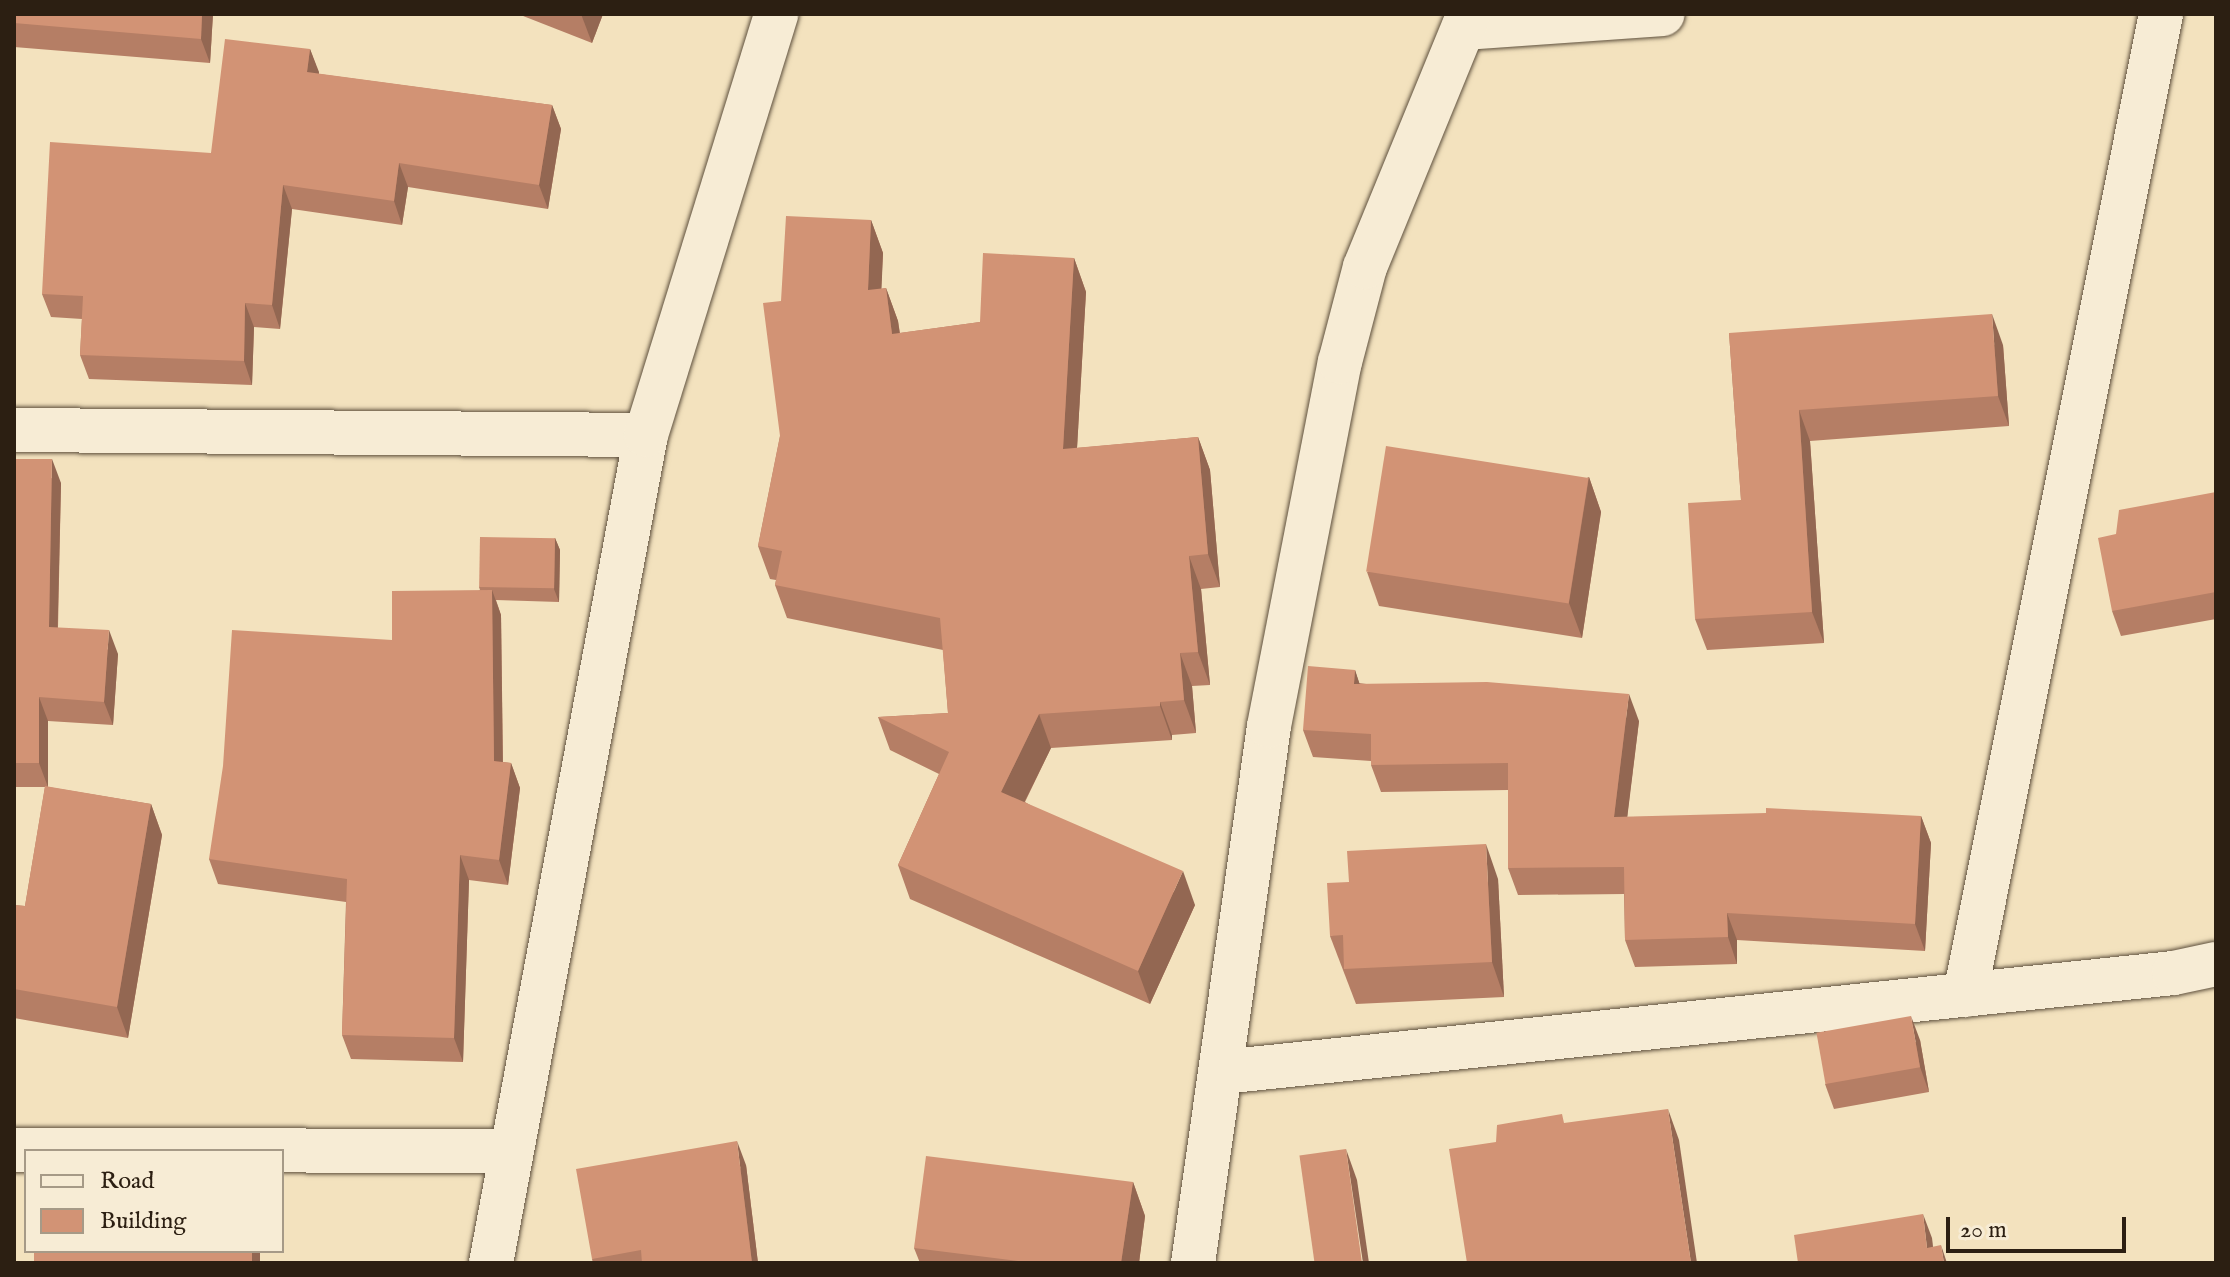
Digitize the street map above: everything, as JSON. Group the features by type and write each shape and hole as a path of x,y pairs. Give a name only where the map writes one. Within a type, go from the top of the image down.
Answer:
{"street":[{"path":"491,1263 646,435 776,14"},
{"path":"1193,1263 1269,726 1340,362 1365,267 1466,21 1663,14"},
{"path":"1965,995 2161,14"},
{"path":"14,430 646,435"},
{"path":"1222,1072 1965,995 2216,964"},
{"path":"284,1151 510,1151"}],"building":[{"path":"14,14 202,14 201,39 14,23"},
{"path":"225,39 310,49 307,72 552,105 539,185 399,163 394,201 283,185 272,305 245,303 244,361 80,355 83,296 42,294 50,142 211,153"},
{"path":"786,216 871,220 868,290 886,288 892,334 980,322 983,253 1074,258 1063,449 1198,437 1208,554 1189,556 1198,652 1180,653 1184,700 1160,702 1160,706 1039,714 1001,792 1183,871 1138,971 898,865 949,752 878,717 948,713 940,618 775,585 782,551 758,546 780,436 763,303 781,301"},
{"path":"1992,314 1998,396 1799,410 1812,612 1695,619 1688,503 1741,500 1729,333"},
{"path":"1386,446 1588,478 1569,604 1366,571"},
{"path":"14,459 52,459 49,627 109,630 104,702 39,697 39,763 14,763"},
{"path":"2216,492 2216,592 2112,611 2098,538 2116,534 2119,510"},
{"path":"480,537 555,538 554,588 479,587"},
{"path":"492,590 494,761 511,763 499,860 460,855 454,1038 342,1035 347,879 209,859 223,766 232,630 392,640 392,591"},
{"path":"1308,666 1355,670 1354,684 1487,682 1629,694 1614,817 1766,813 1766,808 1921,816 1915,924 1727,913 1728,937 1625,940 1624,867 1508,868 1508,763 1371,765 1371,734 1303,730"},
{"path":"45,786 151,804 117,1007 14,989 14,905 25,906"},
{"path":"1486,844 1492,962 1344,969 1343,935 1330,936 1327,883 1349,882 1347,851"},
{"path":"1911,1016 1920,1067 1825,1084 1816,1033"},
{"path":"1668,1109 1691,1263 1467,1263 1449,1149 1496,1142 1497,1125 1562,1114 1564,1123"},
{"path":"737,1141 752,1263 642,1263 641,1250 592,1259 576,1169"},
{"path":"1346,1149 1362,1263 1315,1263 1299,1156"},
{"path":"926,1156 1133,1182 1121,1263 1034,1263 914,1248"},
{"path":"1923,1214 1927,1248 1941,1245 1944,1263 1798,1263 1794,1235"},
{"path":"34,1253 252,1253 252,1263 34,1263"}]}
